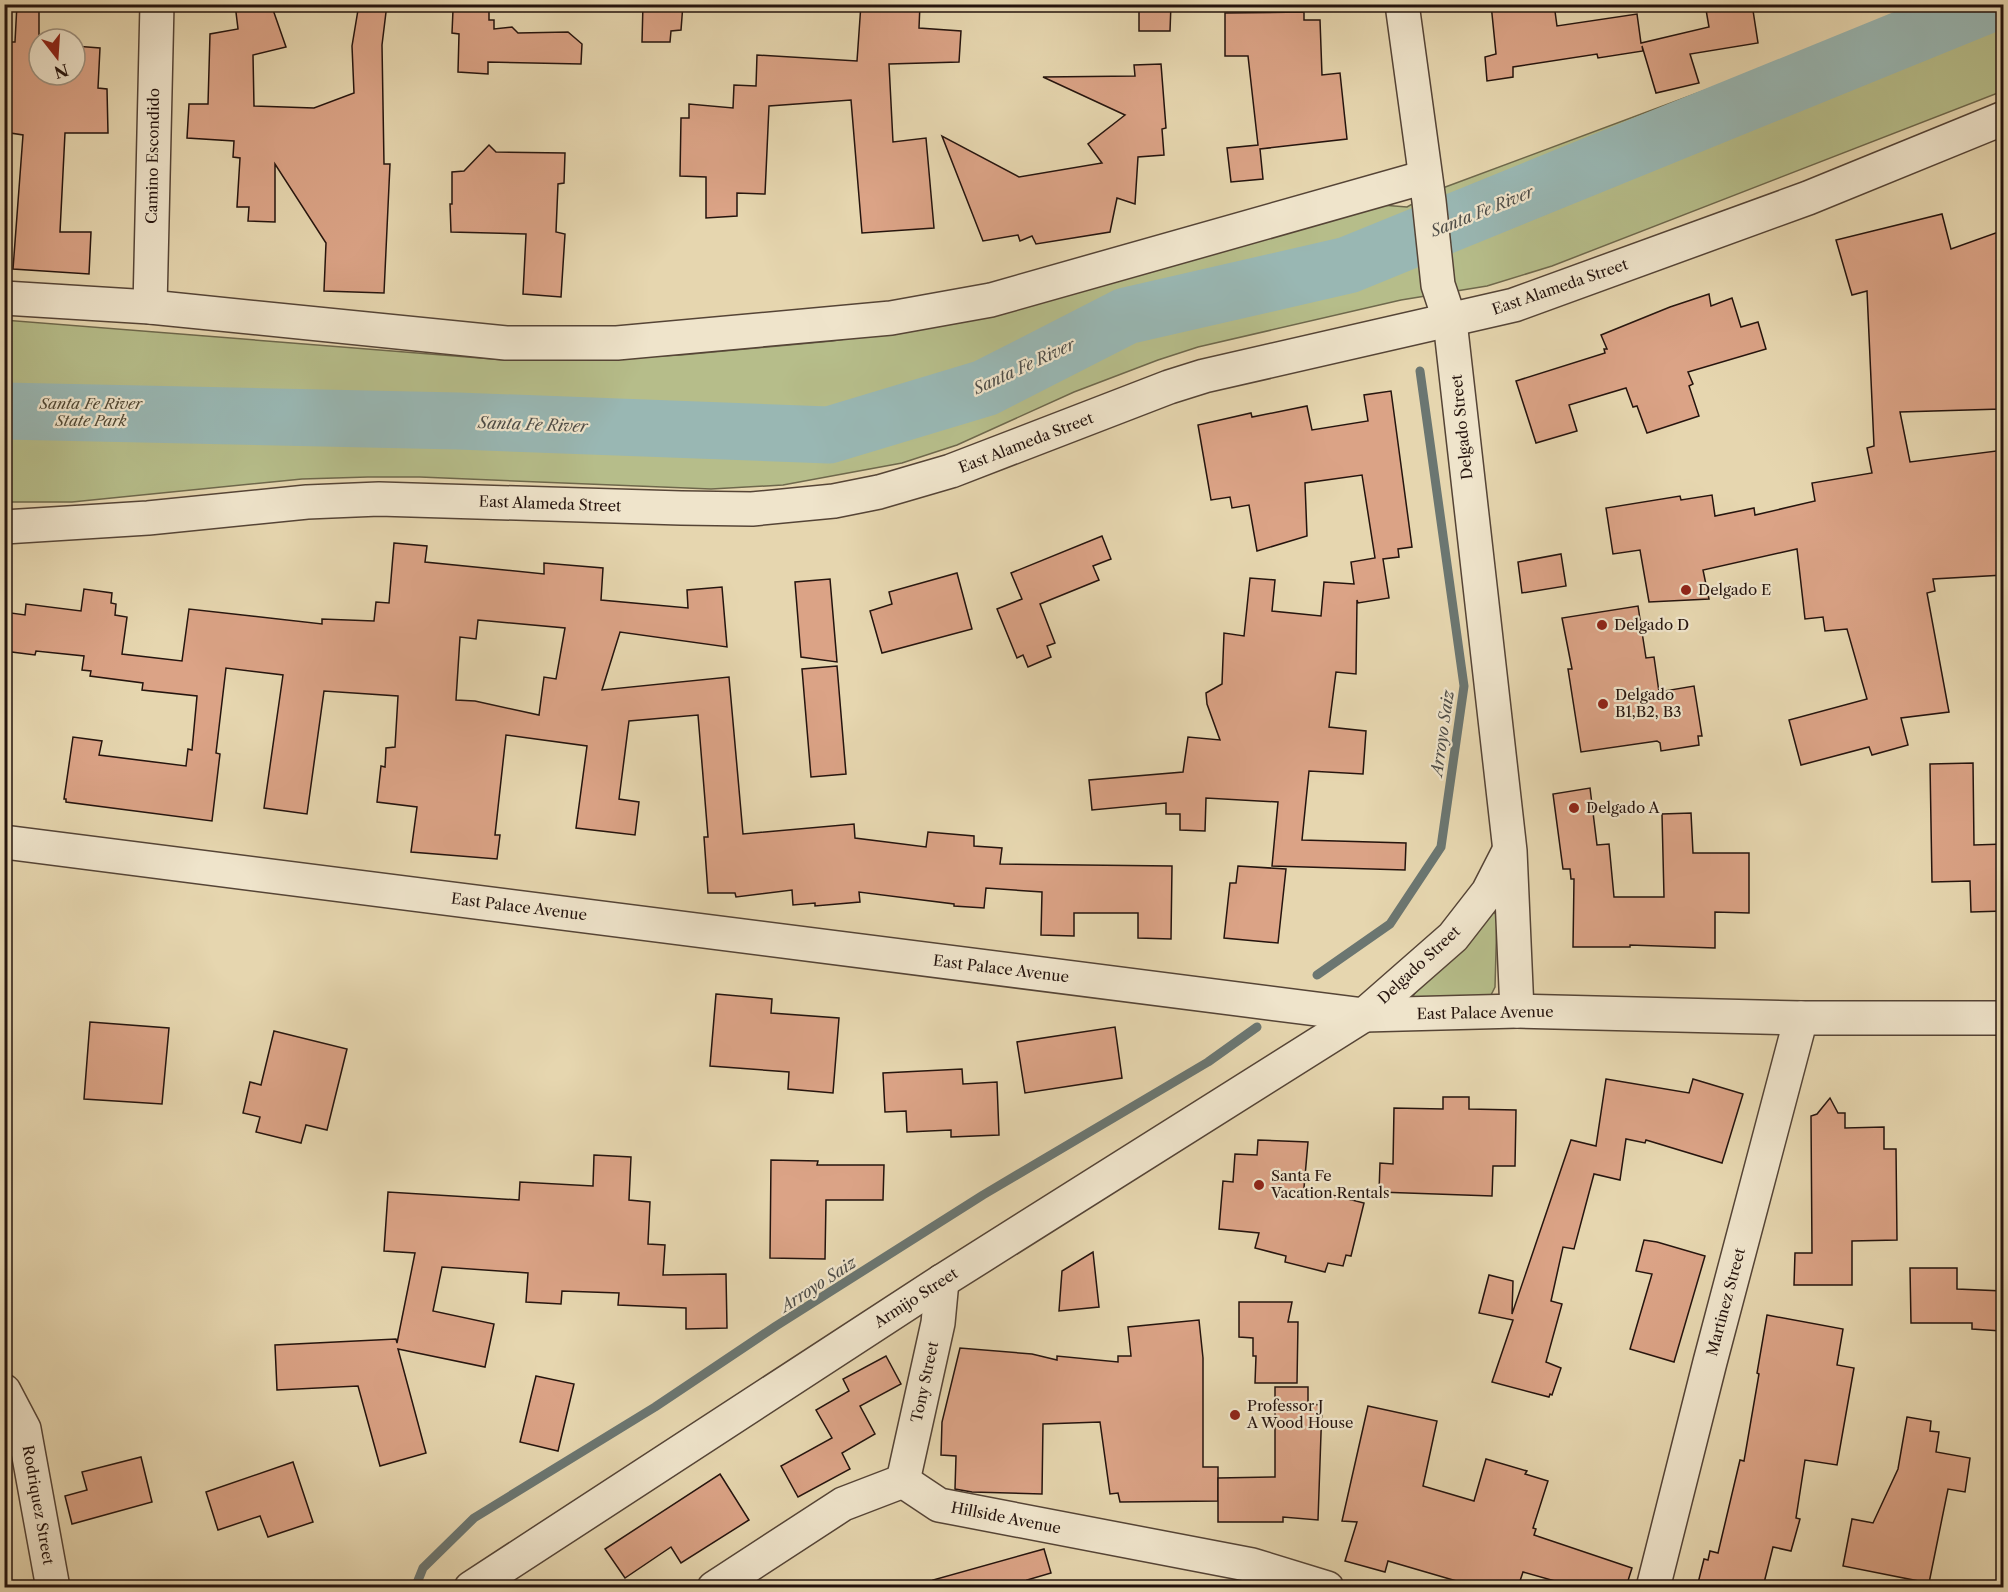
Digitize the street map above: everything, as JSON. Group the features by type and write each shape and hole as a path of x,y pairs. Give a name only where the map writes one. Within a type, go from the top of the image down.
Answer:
{"street":[{"name":"Camino Escondido","path":"150,306 157,4"},
{"name":"Delgado Street","path":"1401,4 1438,285 1450,321 1509,851 1517,1011"},
{"name":"East Alameda Street","path":"4,527 148,518 307,502 378,499 752,509 834,501 879,492 951,471 1169,387 1204,376 1514,305 1808,198 2004,118"},
{"path":"4,298 150,306 506,343 618,342 891,318 991,300 1427,189"},
{"name":"East Palace Avenue","path":"4,842 1364,1015 1517,1011 1801,1018 2004,1018"},
{"name":"Delgado Street","path":"1364,1015 1452,938 1488,892 1509,851"},
{"name":"Armijo Street","path":"471,1587 942,1281 1364,1015"},
{"name":"Martinez Street","path":"1653,1587 1801,1018"},
{"name":"Tony Street","path":"903,1481 938,1323 942,1281"},
{"name":"Rodriquez Street","path":"4,1391 24,1429 53,1587"},
{"path":"714,1587 843,1504 903,1481"},
{"name":"Hillside Avenue","path":"903,1481 939,1505 1252,1566 1327,1587"}],"green space":[{"name":"Santa Fe River State Park","path":"1958,5 2003,5 2003,91 1552,266 1487,286 1401,300 1198,347 1074,392 957,445 902,463 783,485 711,489 420,477 368,477 302,479 72,502 5,502 4,320 505,360 681,355 832,341 910,329 1382,205 1407,207 1440,189 1711,88 1930,18"},
{"path":"1492,911 1497,915 1495,987 1491,995 1483,999 1420,1000 1413,996 1417,990"}],"building":[{"path":"17,4 39,4 39,27 27,27 27,87 87,87 87,47 100,48 98,88 107,89 108,133 65,133 60,232 91,232 89,274 13,269 23,135 4,132 4,42 15,42"},
{"path":"235,4 271,4 286,47 253,55 254,106 314,108 354,93 352,46 359,4 387,4 382,45 384,164 390,164 384,293 324,291 326,243 275,164 275,222 248,221 249,207 237,207 240,158 233,157 234,141 187,138 189,104 208,104 210,34 238,29"},
{"path":"643,4 683,4 681,30 671,31 670,42 642,42"},
{"path":"861,4 920,4 919,28 961,31 959,62 889,64 893,142 926,138 934,228 862,233 851,100 769,106 765,194 737,193 737,216 706,218 706,177 680,176 681,118 689,118 689,104 733,108 734,85 756,86 757,55 857,61"},
{"path":"1139,4 1171,4 1170,31 1139,31"},
{"path":"1491,4 1554,4 1557,26 1637,14 1641,43 1709,27 1705,4 1752,4 1758,43 1690,54 1699,83 1656,93 1642,46 1643,51 1598,58 1597,54 1513,67 1513,77 1487,81 1485,57 1496,54"},
{"path":"453,10 489,10 489,20 494,20 494,29 512,27 518,33 568,32 582,44 581,64 488,62 488,74 458,72 459,34 452,33"},
{"path":"1304,12 1304,20 1320,20 1322,75 1340,73 1347,139 1260,149 1263,179 1231,182 1227,148 1258,145 1248,56 1225,56 1225,13"},
{"path":"1161,64 1166,128 1162,129 1164,155 1138,157 1135,204 1117,198 1110,232 1036,244 1032,236 1020,241 1018,235 983,241 942,136 1019,177 1102,163 1088,144 1125,115 1043,77 1135,76 1134,65"},
{"path":"489,145 496,152 565,153 564,183 558,184 556,232 565,234 561,297 523,294 526,234 451,232 452,172 464,171"},
{"path":"1942,214 1951,249 2004,230 2004,389 1999,390 2001,409 1900,412 1910,462 2004,450 2004,575 1933,579 1935,591 1927,593 1949,712 1901,718 1908,745 1872,755 1869,747 1801,765 1789,720 1867,699 1847,629 1825,631 1823,617 1805,619 1797,549 1703,570 1709,599 1649,602 1640,550 1613,554 1606,508 1680,496 1681,500 1712,495 1715,516 1754,508 1755,515 1815,501 1812,483 1872,473 1867,448 1874,446 1867,291 1852,295 1836,240"},
{"path":"1709,294 1711,306 1732,298 1741,327 1758,322 1766,349 1688,372 1693,384 1689,386 1699,416 1647,433 1637,406 1633,407 1626,388 1569,405 1577,431 1536,443 1516,381 1605,353 1604,349 1607,349 1601,335"},
{"path":"1391,391 1412,547 1398,549 1399,557 1383,559 1389,598 1358,603 1357,600 1356,674 1336,672 1329,727 1366,731 1363,774 1309,771 1302,840 1406,843 1405,870 1272,866 1278,802 1206,798 1205,831 1180,830 1180,814 1166,814 1166,803 1092,810 1089,780 1183,772 1188,737 1220,740 1207,704 1206,693 1222,684 1224,633 1244,636 1250,578 1275,580 1272,611 1321,616 1324,582 1354,584 1351,562 1375,558 1362,475 1305,483 1307,536 1257,551 1249,505 1232,508 1230,497 1211,500 1198,425 1251,413 1252,417 1307,406 1312,430 1368,421 1364,395"},
{"path":"1102,536 1111,559 1093,566 1099,580 1040,604 1055,643 1047,646 1051,657 1028,667 1023,655 1017,658 997,609 1022,599 1011,573"},
{"path":"394,543 427,546 425,562 544,574 544,563 603,568 601,600 688,608 687,590 722,587 727,647 620,632 602,690 729,677 743,834 854,824 855,838 926,847 928,832 974,836 974,846 1002,848 1000,864 1172,866 1171,939 1138,938 1138,913 1074,913 1074,936 1041,935 1042,892 986,888 984,908 954,906 954,904 859,892 860,902 815,906 815,903 793,905 792,890 736,897 735,893 708,893 704,837 708,837 698,715 629,721 619,799 639,802 635,835 576,828 587,746 506,735 495,835 500,835 497,859 411,852 417,807 377,802 381,766 385,767 386,748 395,747 398,696 324,691 307,814 264,808 283,675 226,668 216,753 220,754 212,821 66,802 64,799 73,737 102,741 99,755 186,766 188,749 192,750 197,696 142,690 143,683 90,676 91,671 82,670 84,656 36,651 35,655 4,651 4,612 25,615 26,604 81,611 84,589 112,593 111,603 116,604 115,615 127,617 122,654 182,661 189,609 322,624 322,619 374,621 376,602 389,603","holes":["478,620 565,628 556,679 544,677 539,715 475,701 456,700 460,637 476,639"]},
{"path":"1561,554 1566,586 1522,593 1518,562"},
{"path":"957,573 972,629 882,653 870,611 892,604 889,592"},
{"path":"830,579 837,662 801,657 795,582"},
{"path":"1638,606 1646,658 1654,657 1659,692 1694,686 1702,736 1698,736 1699,745 1661,751 1660,743 1657,741 1581,752 1568,669 1572,669 1562,618"},
{"path":"837,666 846,774 811,777 802,669"},
{"path":"1973,763 1974,845 2004,844 2004,911 1971,912 1970,881 1932,882 1930,764"},
{"path":"1590,788 1597,845 1609,844 1614,897 1664,897 1662,814 1691,813 1693,853 1749,853 1749,913 1715,912 1715,948 1630,945 1630,947 1573,947 1574,879 1571,879 1570,869 1563,869 1553,794"},
{"path":"1238,866 1286,869 1278,943 1224,938 1230,883 1236,883"},
{"path":"716,994 772,999 771,1013 839,1018 833,1093 788,1089 789,1072 710,1066"},
{"path":"90,1022 169,1028 162,1104 84,1099"},
{"path":"1115,1027 1122,1078 1025,1093 1017,1042"},
{"path":"274,1031 347,1049 327,1130 306,1125 301,1143 256,1132 260,1117 243,1113 250,1082 261,1085"},
{"path":"962,1069 963,1084 997,1082 999,1135 951,1137 951,1130 907,1132 906,1111 885,1112 883,1073"},
{"path":"1606,1079 1689,1093 1693,1079 1743,1094 1722,1163 1646,1140 1645,1143 1626,1139 1620,1180 1594,1174 1574,1249 1563,1247 1551,1301 1562,1304 1546,1362 1561,1368 1552,1395 1550,1394 1549,1397 1492,1382 1513,1320 1479,1313 1489,1275 1513,1281 1512,1314 1571,1140 1596,1146"},
{"path":"1443,1097 1469,1097 1469,1109 1516,1110 1515,1166 1493,1166 1492,1196 1379,1192 1380,1163 1393,1164 1394,1108 1443,1109"},
{"path":"1830,1098 1838,1113 1845,1113 1845,1128 1884,1127 1884,1149 1896,1149 1897,1240 1852,1241 1852,1285 1794,1285 1795,1253 1812,1253 1811,1116 1817,1114"},
{"path":"1258,1140 1308,1142 1304,1188 1364,1203 1351,1256 1346,1255 1343,1266 1328,1263 1325,1272 1285,1262 1286,1256 1255,1248 1259,1233 1219,1229 1223,1181 1233,1182 1235,1154 1257,1155"},
{"path":"594,1155 631,1157 629,1200 650,1202 648,1244 665,1245 663,1275 726,1274 727,1328 686,1329 686,1308 618,1305 619,1293 562,1291 561,1304 526,1302 528,1273 442,1267 433,1311 494,1324 485,1367 398,1349 426,1453 380,1466 358,1386 277,1390 275,1345 396,1339 397,1343 415,1253 384,1251 388,1192 519,1200 520,1182 593,1186"},
{"path":"771,1160 818,1161 817,1165 884,1165 883,1200 826,1200 825,1259 770,1258"},
{"path":"1644,1240 1705,1256 1674,1362 1630,1349 1652,1274 1636,1271"},
{"path":"1093,1252 1099,1307 1059,1311 1062,1271"},
{"path":"1910,1268 1957,1268 1957,1289 2003,1291 2001,1331 1972,1329 1972,1323 1911,1323"},
{"path":"1239,1302 1292,1302 1288,1322 1298,1322 1297,1383 1255,1383 1256,1356 1253,1356 1253,1338 1239,1337"},
{"path":"1767,1315 1843,1329 1837,1365 1854,1368 1837,1465 1805,1460 1796,1518 1800,1519 1791,1551 1773,1547 1763,1587 1697,1587 1704,1559 1708,1560 1710,1551 1718,1553 1740,1460 1744,1461"},
{"path":"1199,1320 1203,1358 1203,1467 1218,1467 1218,1501 1120,1502 1118,1493 1110,1494 1100,1422 1043,1424 1042,1494 972,1492 955,1489 956,1456 941,1455 942,1422 960,1348 1032,1354 1057,1360 1057,1356 1118,1362 1118,1356 1131,1356 1128,1327"},
{"path":"886,1356 901,1384 860,1406 875,1434 842,1453 850,1469 798,1497 781,1466 832,1438 816,1410 849,1391 843,1379"},
{"path":"536,1376 574,1384 558,1451 520,1442"},
{"path":"1275,1387 1308,1387 1308,1404 1322,1405 1318,1520 1283,1517 1283,1522 1218,1522 1218,1478 1275,1477"},
{"path":"1368,1406 1437,1421 1423,1486 1474,1501 1486,1459 1527,1471 1525,1474 1548,1481 1533,1528 1536,1529 1534,1535 1632,1568 1626,1587 1576,1587 1523,1572 1518,1587 1477,1587 1388,1561 1385,1572 1345,1561 1357,1522 1342,1521"},
{"path":"1907,1417 1931,1421 1930,1431 1939,1432 1936,1452 1970,1458 1965,1492 1948,1489 1929,1583 1843,1566 1852,1519 1873,1523 1898,1469"},
{"path":"141,1457 152,1502 72,1524 65,1496 87,1490 82,1472"},
{"path":"293,1462 313,1522 268,1537 260,1516 218,1530 206,1492"},
{"path":"720,1474 749,1520 681,1563 671,1547 625,1578 605,1549"},
{"path":"1044,1549 1051,1573 1027,1580 1029,1587 934,1587 933,1580"}],"waterway":[{"name":"Santa Fe River","path":"4,411 458,421 829,435 985,388 1126,316 1348,265 1989,4"},
{"name":"Arroyo Saiz","path":"1317,975 1390,924 1441,847 1464,686 1420,371"},
{"name":"Arroyo Saiz","path":"415,1588 423,1568 474,1518 655,1407 776,1326 983,1195 1208,1062 1257,1027"}],"place":[{"name":"Delgado E","path":"1686,590"},
{"name":"Delgado D","path":"1602,625"},
{"name":"Delgado B1,B2, B3","path":"1603,704"},
{"name":"Delgado A","path":"1574,808"},
{"name":"Santa Fe Vacation Rentals","path":"1259,1185"},
{"name":"Professor J A Wood House","path":"1235,1415"}]}
